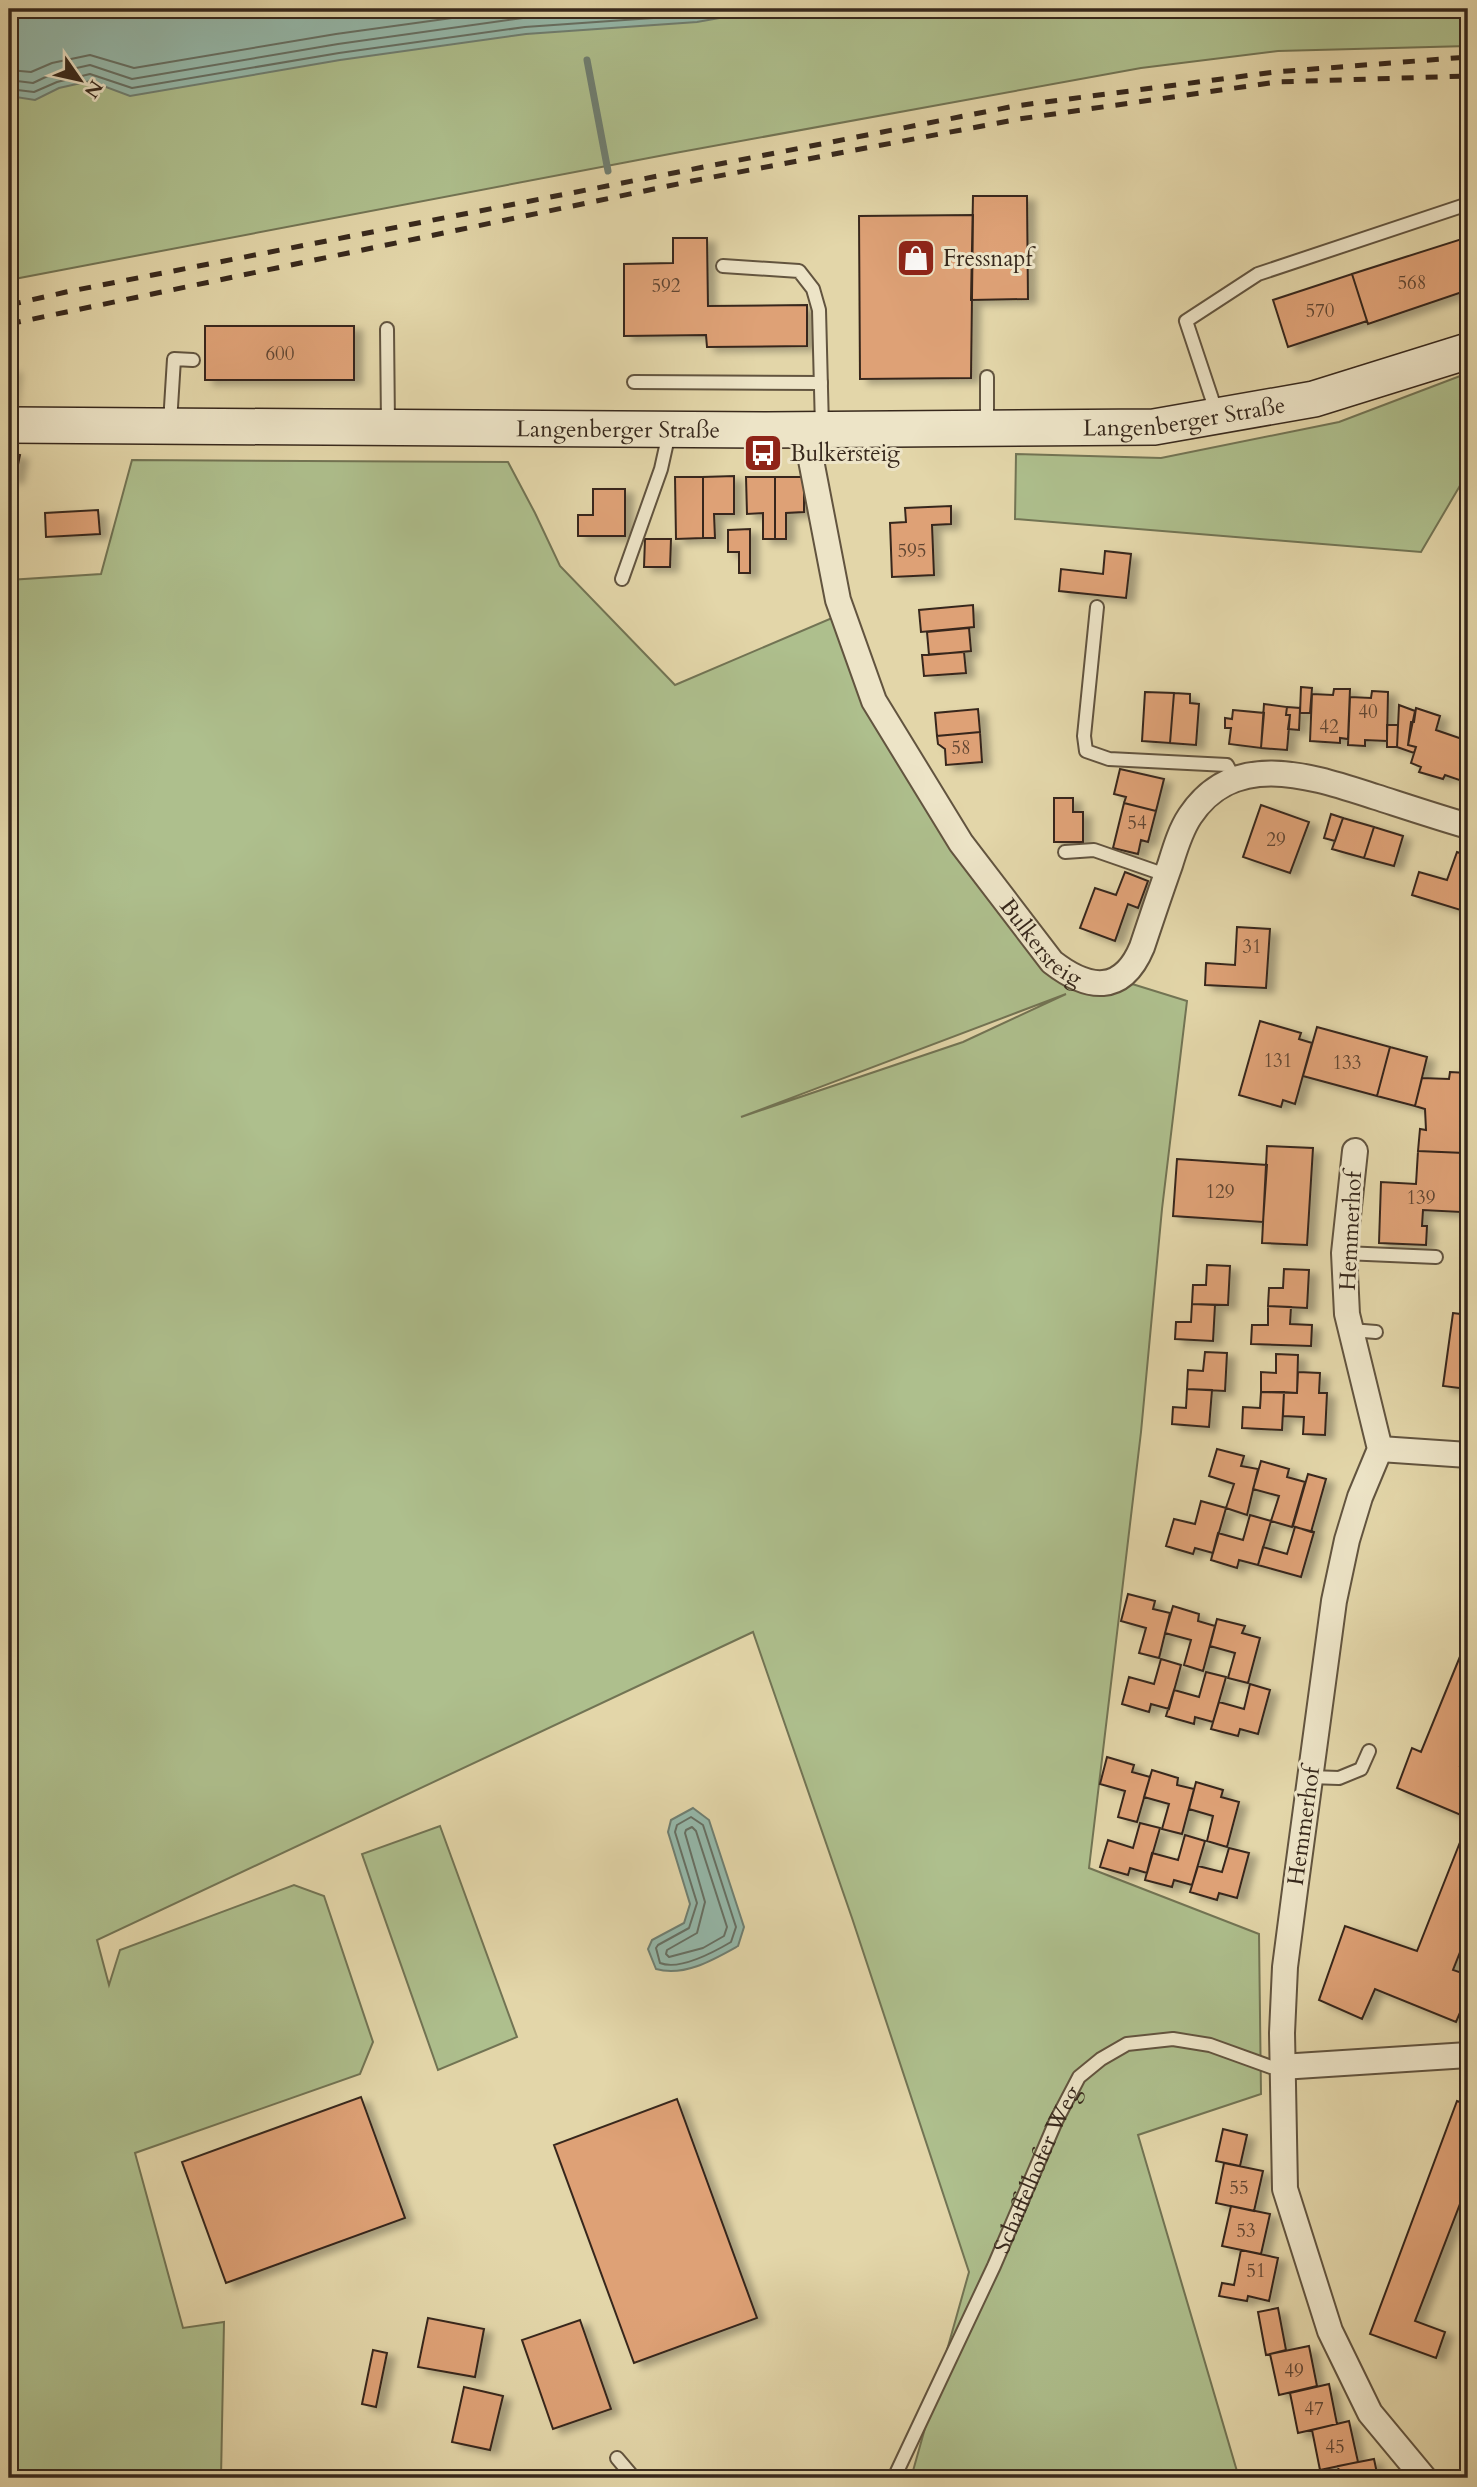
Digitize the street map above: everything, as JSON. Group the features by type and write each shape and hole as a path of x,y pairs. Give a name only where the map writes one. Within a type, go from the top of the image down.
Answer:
{"main road":[{"name":"Langenberger Straße","path":"9,425 669,429 1154,427 1314,399 1468,351"}],"street":[{"name":"Bulkersteig","path":"814,429 838,600 874,701 961,842 1052,962 1076,978 1089,983 1104,984 1115,981 1136,962 1188,819 1202,800 1219,787 1235,780 1287,773 1316,778 1468,826"},
{"name":"Hemmerhof","path":"1355,1151 1344,1253 1347,1314 1380,1449 1360,1497 1332,1611 1285,1967 1281,2067 1285,2189 1330,2331 1370,2413 1423,2478"},
{"path":"1380,1449 1468,1455"},
{"name":"Schaffelhofer Weg","path":"1281,2067 1468,2054"}],"lane":[{"path":"1217,416 1186,321 1258,274 1468,204"},
{"path":"723,267 799,271 813,289 819,310 821,383 814,429"},
{"path":"387,329 388,428"},
{"path":"170,426 174,359 193,360"},
{"path":"987,377 987,428"},
{"path":"634,382 821,383"},
{"path":"622,579 661,469 669,429"},
{"path":"1097,607 1084,736 1086,751 1109,760 1227,765 1235,780"},
{"path":"1065,852 1094,850 1166,875"},
{"path":"1344,1253 1436,1257"},
{"path":"1351,1330 1376,1332"},
{"path":"1310,1777 1339,1779 1361,1769 1369,1751"},
{"name":"Schaffelhofer Weg","path":"894,2478 994,2266 1056,2121 1079,2077 1101,2059 1127,2044 1173,2039 1210,2045 1271,2067 1281,2067"},
{"path":"617,2458 634,2478"}],"green space":[{"path":"9,9 1468,9 1468,46 1278,51 1141,68 675,153 9,280"},
{"path":"1468,373 1468,472 1421,552 1015,519 1016,454 1161,458 1339,422"},
{"path":"132,460 508,462 560,566 675,685 832,618 1051,968 1129,983 1187,1001 1162,1209 1141,1432 1089,1868 1259,1934 1261,2094 1138,2135 1239,2478 911,2478 969,2272 852,1918 753,1632 97,1940 109,1985 120,1950 294,1885 324,1896 373,2042 360,2074 135,2153 183,2328 224,2322 221,2478 9,2478 9,580 101,574","holes":["1066,994 963,1042 741,1117"]},
{"path":"440,1826 517,2037 438,2070 362,1854"}],"water":[{"path":"9,9 770,9 697,22 526,34 340,60 130,96 90,81 59,88 35,100 9,96"},
{"path":"693,1808 709,1820 744,1927 738,1946 708,1962 677,1971 656,1969 648,1949 652,1940 684,1923 690,1904 668,1832 671,1820"}],"building":[{"path":"973,196 1027,196 1028,299 971,300"},
{"name":"Fressnapf","path":"973,215 971,378 860,379 859,216"},
{"path":"1468,237 1468,290 1368,324 1352,274"},
{"path":"673,238 707,238 708,306 807,305 807,346 707,347 706,335 624,336 624,264 673,263"},
{"path":"1352,274 1367,321 1288,347 1273,300"},
{"path":"205,326 354,326 354,380 205,380"},
{"path":"9,369 13,369 9,408"},
{"path":"9,453 20,455 15,479 9,478"},
{"path":"734,476 734,514 714,514 715,538 703,538 703,477"},
{"path":"675,477 703,477 703,538 676,539"},
{"path":"746,477 775,477 775,539 763,539 763,513 747,514"},
{"path":"775,477 804,477 804,512 786,513 786,539 775,539"},
{"path":"593,489 625,489 625,536 578,536 578,515 593,515"},
{"path":"951,506 951,524 932,525 934,575 892,577 890,523 906,522 905,508"},
{"path":"98,510 100,534 46,537 45,513"},
{"path":"750,529 750,573 739,573 739,552 728,552 728,530"},
{"path":"645,539 671,539 670,567 644,567"},
{"path":"1105,551 1131,554 1126,598 1059,591 1061,569 1103,574"},
{"path":"973,605 974,627 921,632 919,610"},
{"path":"969,628 971,651 929,655 927,632"},
{"path":"964,652 966,673 924,676 922,655"},
{"path":"1301,687 1312,688 1310,713 1300,713"},
{"path":"1334,689 1350,689 1348,739 1340,738 1340,743 1310,741 1312,694 1333,695"},
{"path":"1372,691 1388,692 1387,741 1365,740 1365,746 1348,745 1350,697 1371,698"},
{"path":"1145,692 1174,693 1170,743 1142,741"},
{"path":"1174,693 1190,694 1190,703 1199,704 1196,745 1170,743"},
{"path":"1264,704 1287,707 1286,715 1290,715 1287,750 1261,748"},
{"path":"1399,705 1415,711 1408,745 1416,747 1414,753 1397,747"},
{"path":"1287,707 1300,708 1299,730 1288,729 1290,715 1286,715"},
{"path":"1416,708 1440,716 1436,730 1468,741 1468,780 1465,782 1445,775 1443,779 1419,772 1421,767 1411,763 1416,747 1408,745"},
{"path":"978,709 980,732 937,736 935,713"},
{"path":"1233,710 1264,713 1261,748 1229,744 1231,728 1225,728 1225,718 1232,719"},
{"path":"1387,725 1398,725 1397,747 1387,747"},
{"path":"980,732 982,762 946,765 945,749 938,744 937,736"},
{"path":"1120,769 1164,779 1156,811 1124,803 1126,797 1114,794"},
{"path":"1054,798 1073,798 1073,812 1083,812 1083,842 1054,842"},
{"path":"1124,803 1156,811 1148,842 1141,840 1138,854 1113,848"},
{"path":"1261,805 1309,822 1290,873 1243,857"},
{"path":"1331,814 1343,818 1335,841 1324,838"},
{"path":"1343,818 1374,827 1364,858 1332,849"},
{"path":"1374,827 1403,836 1394,866 1364,858"},
{"path":"1457,852 1468,856 1467,912 1412,895 1419,872 1447,880"},
{"path":"1125,872 1148,881 1138,908 1128,904 1115,941 1080,928 1095,888 1116,895"},
{"path":"1237,927 1270,929 1266,988 1205,985 1206,963 1235,965"},
{"path":"1260,1021 1301,1033 1299,1039 1312,1043 1295,1104 1283,1100 1281,1107 1239,1095"},
{"path":"1317,1027 1390,1047 1377,1096 1303,1076"},
{"path":"1390,1047 1427,1057 1415,1106 1377,1096"},
{"path":"1450,1072 1467,1073 1464,1153 1418,1151 1420,1129 1426,1130 1425,1109 1415,1106 1422,1078 1449,1079"},
{"path":"1267,1146 1313,1148 1307,1245 1262,1243"},
{"path":"1418,1151 1464,1153 1461,1212 1423,1210 1422,1226 1427,1226 1426,1245 1379,1243 1381,1182 1416,1184"},
{"path":"1177,1159 1267,1165 1263,1222 1173,1216"},
{"path":"1463,1176 1468,1177 1468,1221 1460,1220"},
{"path":"1207,1265 1230,1266 1228,1305 1192,1304 1193,1285 1206,1285"},
{"path":"1284,1269 1309,1270 1307,1308 1268,1306 1269,1288 1283,1288"},
{"path":"1192,1304 1215,1305 1213,1341 1175,1339 1176,1322 1191,1322"},
{"path":"1268,1306 1291,1307 1290,1324 1312,1325 1311,1346 1251,1344 1252,1325 1268,1325"},
{"path":"1453,1313 1468,1315 1468,1389 1443,1386"},
{"path":"1205,1352 1227,1353 1225,1391 1187,1389 1188,1370 1203,1371"},
{"path":"1276,1354 1298,1355 1297,1393 1261,1392 1261,1372 1276,1373"},
{"path":"1298,1372 1320,1373 1319,1393 1327,1393 1325,1435 1303,1434 1304,1417 1283,1416 1284,1392 1297,1393"},
{"path":"1187,1389 1212,1390 1209,1427 1172,1424 1173,1407 1186,1408"},
{"path":"1261,1392 1284,1392 1282,1430 1242,1428 1243,1407 1260,1408"},
{"path":"1217,1449 1244,1456 1241,1466 1258,1469 1247,1515 1226,1508 1234,1484 1209,1476"},
{"path":"1261,1461 1289,1469 1287,1477 1305,1482 1292,1527 1271,1521 1279,1496 1253,1489"},
{"path":"1308,1474 1326,1479 1311,1532 1293,1526"},
{"path":"1201,1501 1226,1508 1213,1553 1195,1548 1193,1554 1166,1546 1174,1519 1195,1524"},
{"path":"1250,1515 1271,1521 1258,1565 1239,1560 1237,1568 1211,1560 1218,1533 1243,1540"},
{"path":"1295,1527 1314,1532 1301,1577 1258,1565 1263,1547 1287,1554"},
{"path":"1128,1594 1155,1601 1153,1609 1170,1613 1159,1658 1139,1653 1146,1628 1121,1621"},
{"path":"1173,1606 1199,1614 1198,1621 1215,1626 1203,1671 1184,1665 1191,1640 1165,1633"},
{"path":"1217,1619 1245,1626 1242,1633 1260,1638 1248,1683 1228,1678 1235,1653 1210,1646"},
{"path":"1468,1637 1468,1745 1460,1766 1468,1770 1468,1818 1397,1788 1412,1748 1421,1752"},
{"path":"1161,1659 1181,1665 1169,1709 1151,1704 1149,1712 1122,1704 1129,1677 1154,1684"},
{"path":"1206,1672 1226,1677 1213,1722 1195,1717 1194,1724 1166,1716 1174,1690 1199,1697"},
{"path":"1250,1684 1270,1690 1258,1734 1240,1729 1238,1736 1211,1729 1219,1702 1244,1709"},
{"path":"1107,1757 1134,1765 1132,1772 1150,1777 1137,1822 1118,1817 1125,1791 1100,1784"},
{"path":"1152,1770 1178,1778 1177,1785 1194,1789 1182,1834 1162,1829 1169,1804 1144,1797"},
{"path":"1196,1782 1223,1790 1221,1797 1239,1802 1227,1847 1207,1841 1213,1816 1189,1809"},
{"path":"1468,1822 1468,1932 1453,1970 1468,1975 1468,1994 1456,2022 1375,1989 1362,2019 1319,2000 1345,1926 1417,1951"},
{"path":"1140,1823 1160,1828 1147,1873 1130,1868 1128,1875 1100,1867 1108,1840 1133,1848"},
{"path":"1185,1835 1205,1841 1192,1885 1174,1880 1172,1887 1145,1880 1152,1853 1178,1860"},
{"path":"1229,1848 1249,1853 1237,1898 1219,1893 1217,1900 1190,1892 1198,1866 1222,1872"},
{"path":"361,2097 405,2218 226,2283 182,2162"},
{"path":"677,2099 757,2318 634,2363 554,2145"},
{"path":"1457,2101 1468,2105 1468,2183 1415,2321 1445,2332 1436,2358 1370,2334"},
{"path":"1223,2129 1247,2135 1240,2166 1216,2161"},
{"path":"1224,2163 1263,2171 1254,2211 1216,2203"},
{"path":"1231,2206 1270,2214 1261,2254 1222,2246"},
{"path":"1241,2250 1278,2258 1269,2301 1248,2296 1247,2301 1219,2296 1222,2283 1234,2285"},
{"path":"1278,2308 1286,2350 1266,2355 1258,2312"},
{"path":"428,2318 484,2329 475,2377 418,2367"},
{"path":"580,2320 611,2409 553,2429 522,2340"},
{"path":"1309,2346 1317,2386 1279,2395 1270,2354"},
{"path":"373,2350 387,2353 376,2407 362,2404"},
{"path":"1329,2384 1337,2424 1298,2433 1290,2393"},
{"path":"464,2387 503,2396 490,2450 452,2442"},
{"path":"1349,2421 1358,2462 1320,2470 1312,2430"},
{"path":"1374,2459 1378,2478 1340,2478 1338,2466"}],"waterway":[{"path":"587,60 608,171"}],"railway":[{"path":"9,305 1015,106 1275,72 1468,57"},
{"path":"9,324 692,181 1019,119 1277,82 1468,76"}],"place":[{"name":"Fressnapf","path":"916,258"},
{"name":"Bulkersteig","path":"763,453"}]}
